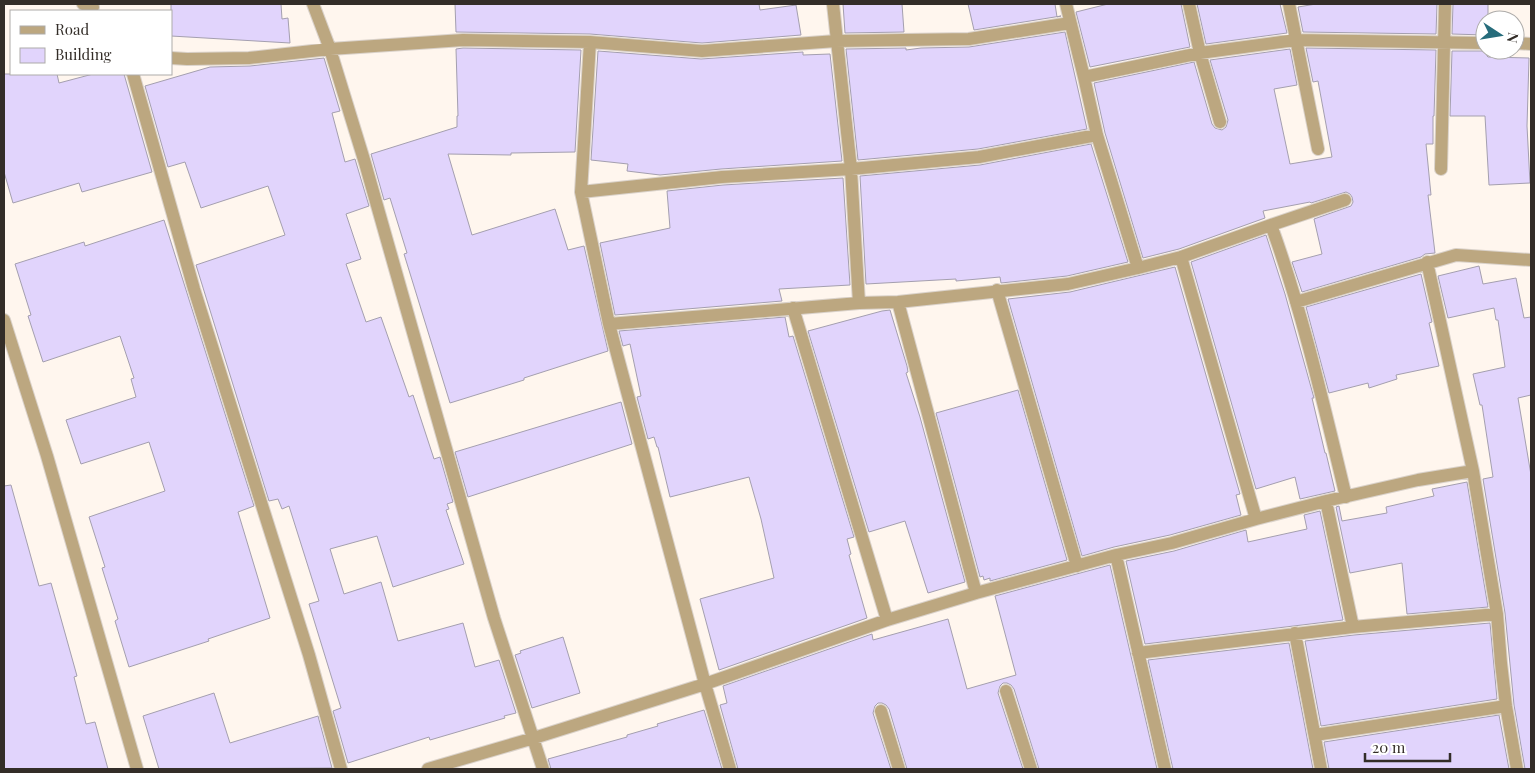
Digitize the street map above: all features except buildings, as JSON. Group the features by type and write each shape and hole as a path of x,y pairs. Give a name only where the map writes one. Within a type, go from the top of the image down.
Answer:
{"street":[{"path":"313,4 330,50 365,163 494,618 543,769"},
{"path":"833,4 850,169 859,302"},
{"path":"1066,4 1097,135 1138,268"},
{"path":"1189,4 1200,53 1220,122"},
{"path":"1289,4 1318,149"},
{"path":"1441,169 1445,4"},
{"path":"172,58 249,58 463,40 590,42 702,51 836,41 969,39 1070,23"},
{"path":"1084,77 1200,53 1296,40 1475,43"},
{"path":"590,42 581,192 609,324 705,684 730,769"},
{"path":"133,75 194,289 309,655 341,769"},
{"path":"581,192 722,177 850,169 979,157 1097,135"},
{"path":"609,324 859,302 898,302 997,290 1068,284 1181,257 1345,200"},
{"path":"1272,225 1286,264 1346,497"},
{"path":"1296,302 1456,255 1531,260"},
{"path":"1181,257 1256,519"},
{"path":"1427,262 1473,472 1497,614 1506,706 1517,769"},
{"path":"997,290 1077,566"},
{"path":"898,302 976,593"},
{"path":"793,308 887,620"},
{"path":"4,320 47,456 137,769"},
{"path":"428,769 705,684 887,620 976,593 1326,501 1418,480 1473,472"},
{"path":"1326,501 1353,627"},
{"path":"1116,556 1165,769"},
{"path":"1138,652 1295,633 1497,614"},
{"path":"1295,633 1321,769"},
{"path":"1006,691 1031,769"},
{"path":"1315,735 1506,706"},
{"path":"881,711 899,769"}]}
